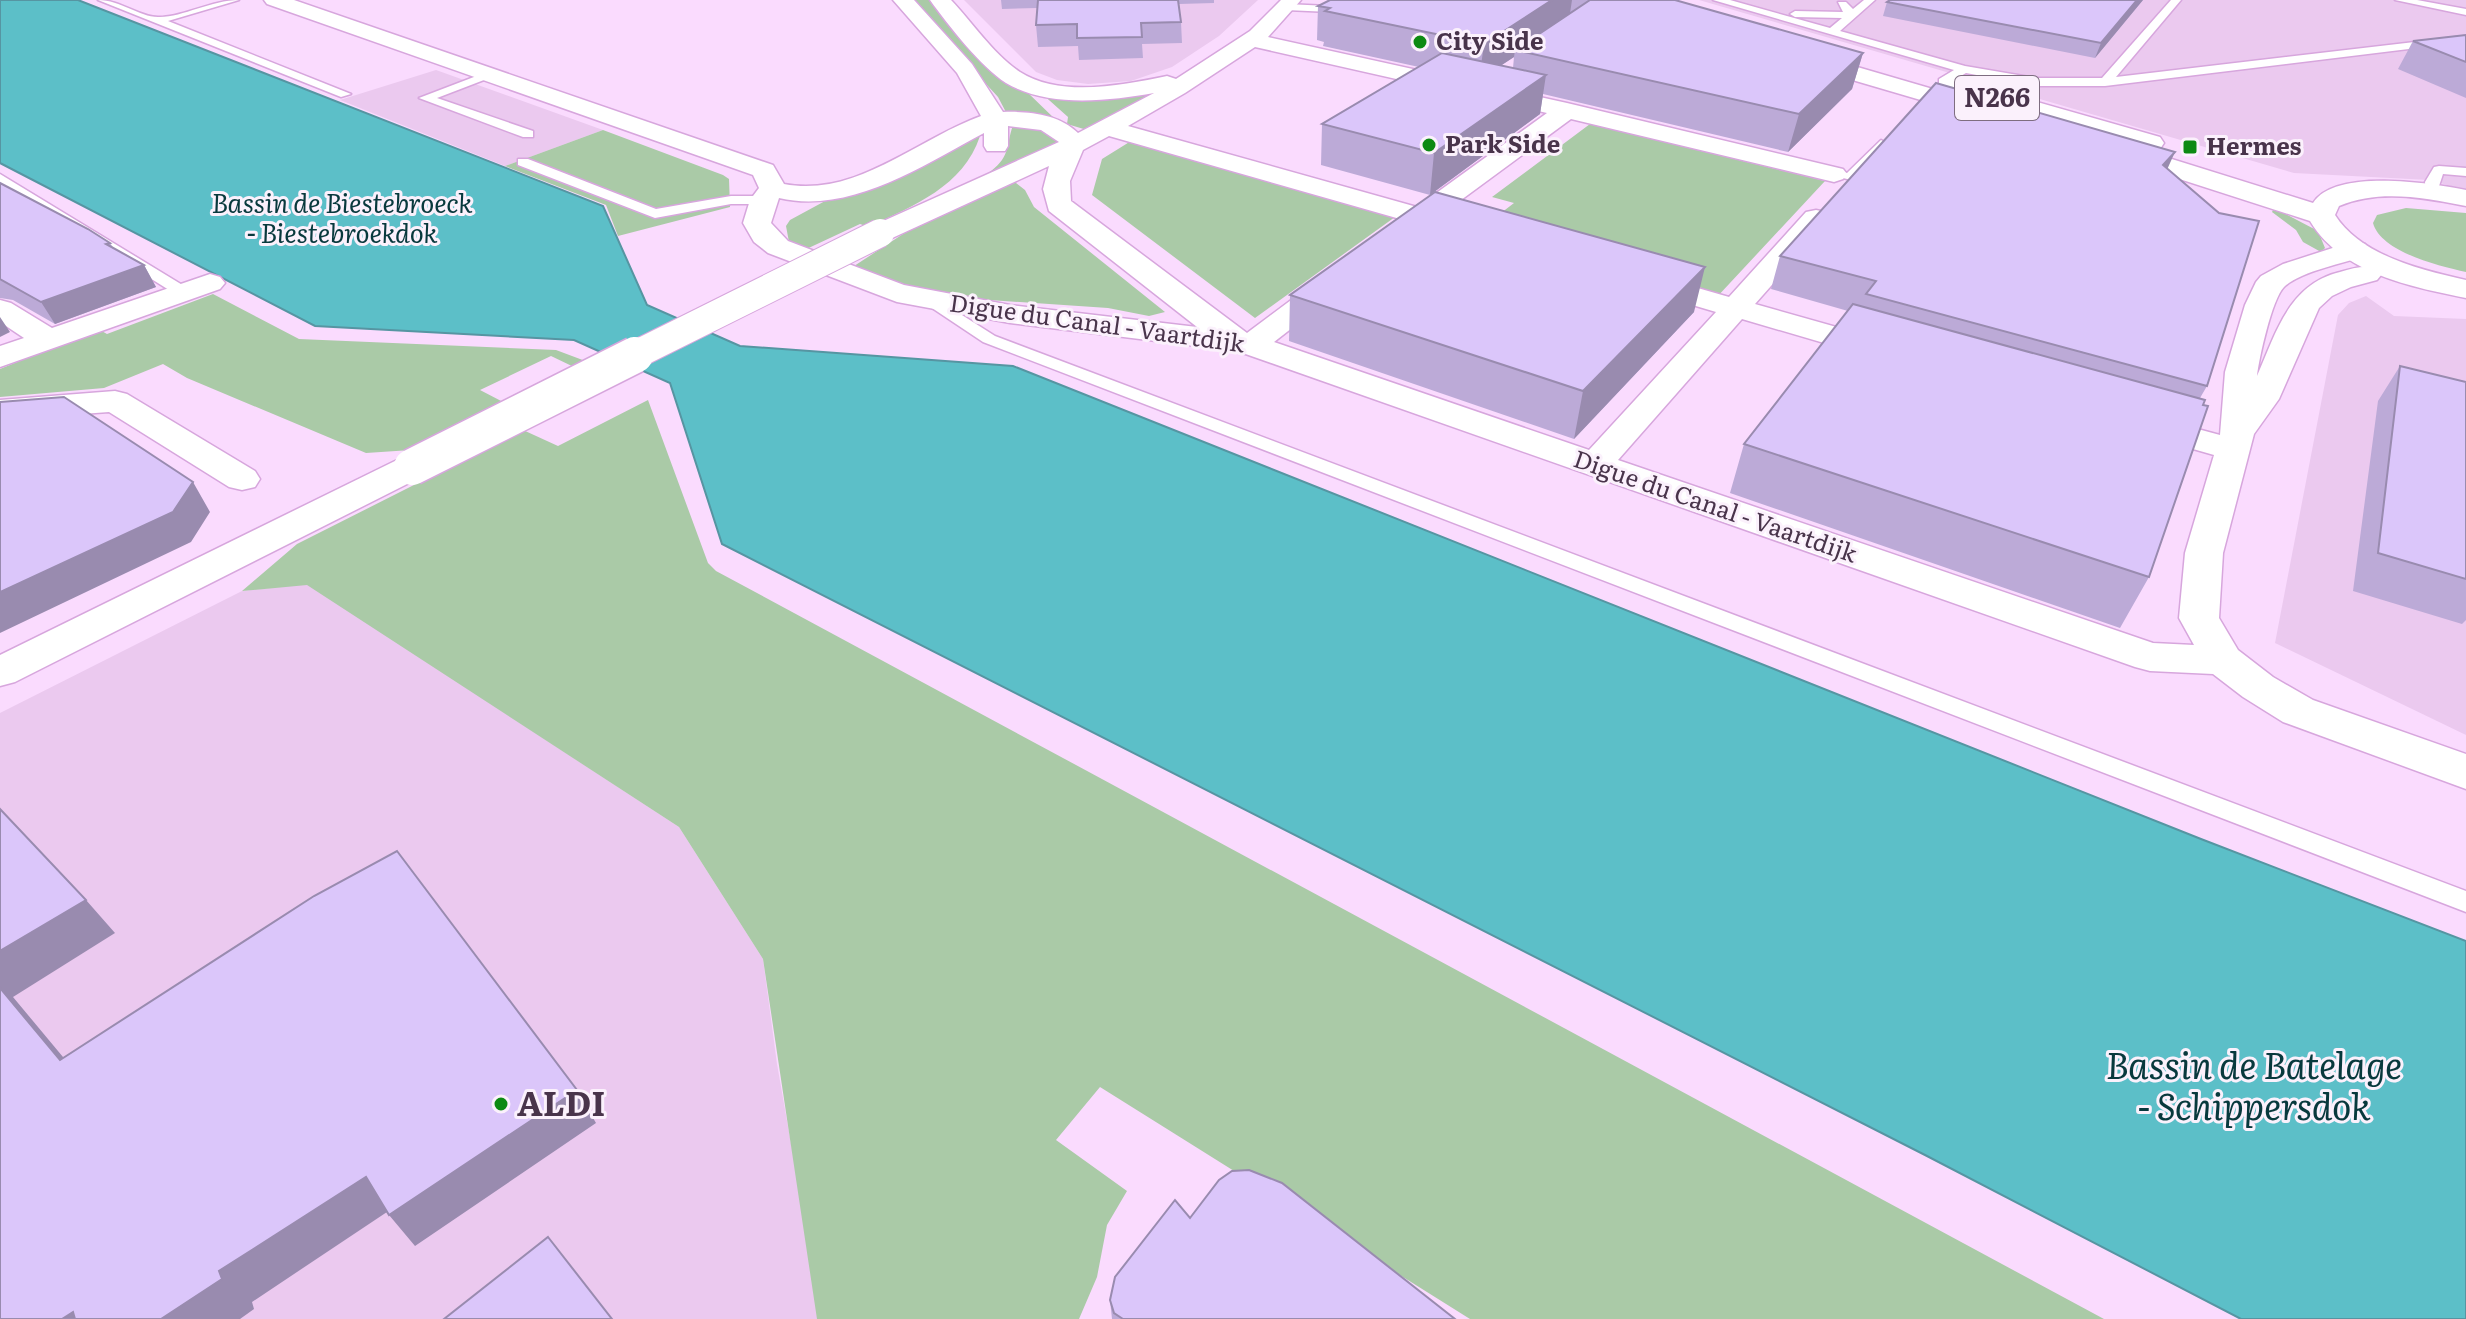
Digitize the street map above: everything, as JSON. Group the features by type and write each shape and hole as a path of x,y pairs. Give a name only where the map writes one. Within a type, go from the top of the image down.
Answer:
{"main road":[{"name":"N266","path":"1710,6 1953,76 2330,205"},
{"name":"N266","path":"1776,50 2077,138 2330,205 2377,189 2431,192 2466,198"},
{"path":"2330,205 2325,226 2355,250 2398,270 2466,289"}],"street":[{"path":"274,0 764,170 768,194 798,196 826,193 918,157 994,120 1040,123 1059,129 1069,135 1073,144 1057,177 1054,193 1059,205 1212,324 1247,343 1360,262"},
{"path":"892,228 976,172 995,150 999,135 993,108 986,96 903,0"},
{"path":"940,0 1012,76 1029,85 1070,92 1110,92 1167,83 1206,71"},
{"path":"0,672 892,228 1073,144 1187,86 1251,40 1288,4"},
{"path":"1251,40 1567,110 1842,176 1737,308 1594,466"},
{"path":"1484,91 1508,75"},
{"path":"1385,244 1567,110"},
{"path":"1106,128 1496,238"},
{"name":"Digue du Canal - Vaartdijk","path":"768,194 757,223 764,236 778,247 885,290 1010,314 1247,343 2150,657 2223,660"},
{"path":"2355,250 2293,270 2271,282 2266,293 2241,372 2234,442 2204,553 2199,618 2223,660 2258,687 2298,711 2466,772"},
{"path":"2234,442 2265,395 2302,307 2338,280 2398,270"},
{"path":"1617,273 1914,359"},
{"path":"0,357 197,287"},
{"path":"2266,293 2271,306 2295,320"},
{"path":"0,309 48,339"},
{"path":"0,410 115,401 242,479"},
{"path":"2113,416 2234,442"}],"lane":[{"path":"103,0 345,94"},
{"path":"142,15 199,0"},
{"path":"157,21 234,0"},
{"path":"1288,4 1330,9 1352,0"},
{"path":"1839,0 1852,15"},
{"path":"1832,32 1870,0"},
{"path":"2105,82 2176,0"},
{"path":"2400,0 2466,12"},
{"path":"1710,6 1767,14 1852,15"},
{"path":"1767,14 1832,32 1953,76 2036,82 2105,82 2466,39"},
{"path":"491,75 425,98 528,134"},
{"path":"1842,176 1893,131"},
{"path":"523,162 655,214 768,194"},
{"path":"2431,192 2432,182 2439,170 2466,172"},
{"path":"0,178 197,287"},
{"path":"932,301 989,339 2466,902"}],"shaded area":[{"path":"909,0 932,0 1057,121 1008,116 998,97"},
{"path":"964,0 1258,0 1219,36 1172,67 1131,81 1088,84 1057,80 1036,72"},
{"path":"1699,0 2466,0 2466,190 2429,180 2294,173"},
{"path":"436,70 603,130 505,166 340,100"},
{"path":"1159,91 1087,130 1067,124 1068,117 1040,92 1103,99"},
{"path":"1590,124 1825,181 1716,298 1479,230 1514,203 1492,197"},
{"path":"1013,125 1038,127 1055,137 1057,144 987,174 1004,157"},
{"path":"603,130 723,175 729,179 730,207 618,236 606,205 505,166"},
{"path":"980,136 962,169 919,202 869,227 860,224 800,252 789,242 786,226 790,220 838,194"},
{"path":"1131,141 1395,217 1255,318 1092,195 1102,159"},
{"path":"1012,180 1025,190 1034,207 1165,312 1149,316 1108,308 975,299 906,289 848,270 926,219"},
{"path":"2274,208 2318,231 2325,248 2321,252 2303,242 2296,230 2272,212"},
{"path":"2406,208 2466,213 2466,272 2412,256 2387,242 2378,233 2373,223 2377,215"},
{"path":"213,294 299,339 556,350 588,362 576,368 551,356 480,390 505,403 411,450 366,453 187,378 163,364 104,388 0,397 0,369 98,329 107,334"},
{"path":"2366,296 2394,316 2466,319 2466,735 2275,643 2338,315 2349,303"},
{"path":"648,400 708,563 716,571 2104,1319 1470,1319 1100,1087 1056,1140 1127,1191 1107,1225 1097,1277 1079,1319 817,1319 763,959 679,827 307,585 242,591 297,544 523,430 558,446"},
{"path":"307,584 679,827 763,959 777,1064 822,1319 0,1319 0,713 242,591"}],"water":[{"name":"Bassin de Batelage - Schippersdok","path":"0,0 78,0 603,206 647,305 740,346 1013,366 2201,839 2466,941 2466,1319 2241,1319 1925,1155 722,544 670,383 574,340 315,326 0,163"}],"building":[{"path":"1038,0 1178,0 1181,22 1141,23 1142,37 1077,38 1077,24 1036,25"},
{"path":"1330,0 1552,0 1484,44 1325,11 1330,8 1318,6"},
{"path":"1590,0 1675,0 1863,53 1799,114 1515,50"},
{"path":"2137,0 2101,43 1887,2"},
{"path":"2466,35 2466,62 2413,41"},
{"path":"1442,53 1546,75 1434,153 1322,124"},
{"path":"1936,83 2175,152 2163,165 2219,213 2259,221 2207,386 1866,294 1876,281 1780,256"},
{"path":"0,183 88,229 110,243 106,244 144,265 41,302 0,279"},
{"path":"1435,192 1705,267 1583,391 1290,295"},
{"path":"1853,304 2205,400 2203,405 2208,406 2149,577 1744,444"},
{"path":"2400,366 2466,382 2466,579 2378,553"},
{"path":"64,397 193,482 173,512 0,592 0,402"},
{"path":"0,809 86,900 0,951"},
{"path":"397,851 577,1090 389,1215 366,1177 219,1271 222,1279 161,1319 75,1319 73,1312 62,1319 0,1319 0,988 60,1060 314,896"},
{"path":"1249,1170 1282,1183 1455,1319 1123,1319 1114,1313 1110,1300 1115,1277 1175,1200 1190,1218 1219,1180 1232,1171"},
{"path":"548,1237 612,1319 444,1319"}],"place":[{"name":"City Side","path":"1420,42"},
{"name":"Park Side","path":"1429,145"},
{"name":"Hermes","path":"2190,147"},
{"name":"ALDI","path":"501,1104"}],"water label":[{"name":"Bassin de Biestebroeck - Biestebroekdok","path":"342,219"}]}
